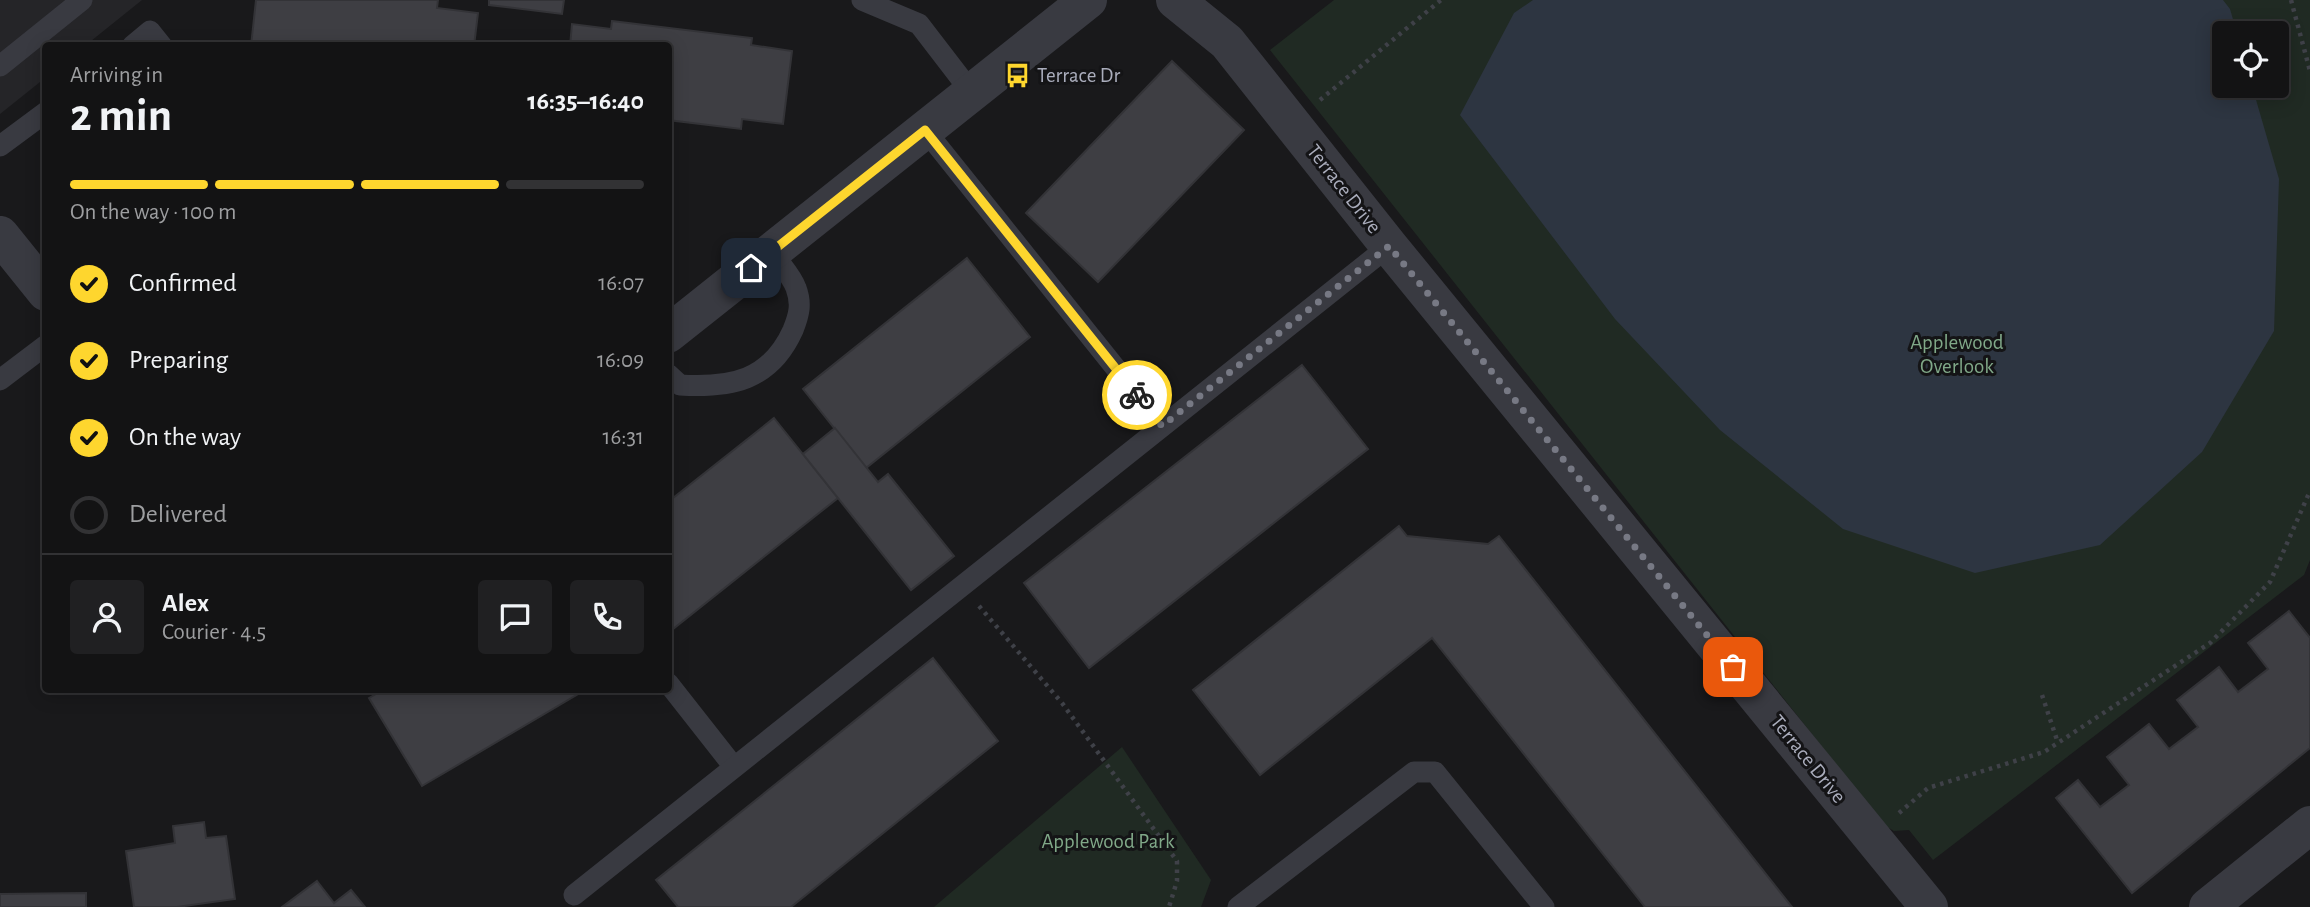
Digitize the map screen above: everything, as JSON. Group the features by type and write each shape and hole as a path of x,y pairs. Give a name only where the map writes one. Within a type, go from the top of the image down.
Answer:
{"street":[{"path":"672,331 1088,0"},
{"name":"Terrace Drive","path":"1175,0 1227,42 1389,246 1929,907"},
{"path":"0,235 42,287"},
{"path":"2208,907 2310,825"}],"lane":[{"path":"3,58 82,0"},
{"path":"862,0 919,24 972,93"},
{"path":"137,42 150,31 159,42"},
{"path":"0,146 42,114"},
{"path":"925,130 1162,426"},
{"path":"574,895 1389,246"},
{"path":"672,378 680,385 717,387 754,377 785,348 801,312 796,286 772,252"},
{"path":"0,380 42,348"},
{"path":"672,688 734,767"},
{"path":"1238,907 1414,772 1434,772 1544,907"}],"path":[{"path":"1316,103 1441,0"},
{"path":"2291,0 2310,71"},
{"path":"1871,835 1928,788 2044,752 2210,643 2270,582 2310,491"},
{"path":"962,586 1062,703 1177,861 1177,881 1169,907"},
{"path":"2042,695 2058,743"}],"shaded area":[{"path":"0,0 142,0 90,42 42,42 42,80 0,114"}],"green space":[{"name":"Applewood Overlook","path":"1334,0 2310,0 2310,560 2304,575 1933,860 1909,830 1894,831 1884,825 1270,50"},
{"name":"Applewood Park","path":"1122,747 1211,880 1201,907 934,907"}],"water":[{"path":"1533,0 2223,0 2230,9 2234,21 2212,21 2212,98 2255,98 2279,179 2274,331 2202,452 2100,545 1975,573 1843,529 1720,430 1615,319 1460,115 1514,13"}],"building":[{"path":"256,0 438,0 437,8 478,13 474,42 251,42"},
{"path":"489,0 564,0 562,14 489,5"},
{"path":"612,21 752,38 751,45 792,51 783,124 742,119 741,129 672,120 672,42 570,42 572,24 611,29"},
{"path":"1172,61 1244,130 1098,282 1026,213"},
{"path":"967,258 1030,337 866,468 803,389"},
{"path":"1302,365 1368,449 1089,668 1024,583"},
{"path":"774,418 838,498 673,629 672,499"},
{"path":"835,428 878,482 888,474 954,556 911,590 803,454"},
{"path":"1399,526 1407,536 1488,544 1499,536 1792,907 1645,907 1432,638 1260,775 1193,690"},
{"path":"2289,611 2310,638 2310,748 2132,893 2056,798 2078,780 2100,807 2129,785 2107,757 2149,724 2169,749 2198,727 2177,700 2219,667 2238,692 2268,669 2248,643"},
{"path":"933,658 998,741 791,907 678,907 656,880"},
{"path":"378,693 580,693 422,786 369,698"},
{"path":"204,822 206,838 226,836 235,899 177,907 134,907 126,851 175,843 173,826"},
{"path":"317,881 334,903 351,890 365,907 282,907"},
{"path":"86,893 86,907 0,907 0,894"}],"way so far":[{"path":"1137,395 1162,426 1389,246 1733,667"}],"place":[{"name":"Terrace Dr","path":"1017,75"}],"route":[{"path":"751,268 925,130 1137,395"}]}
